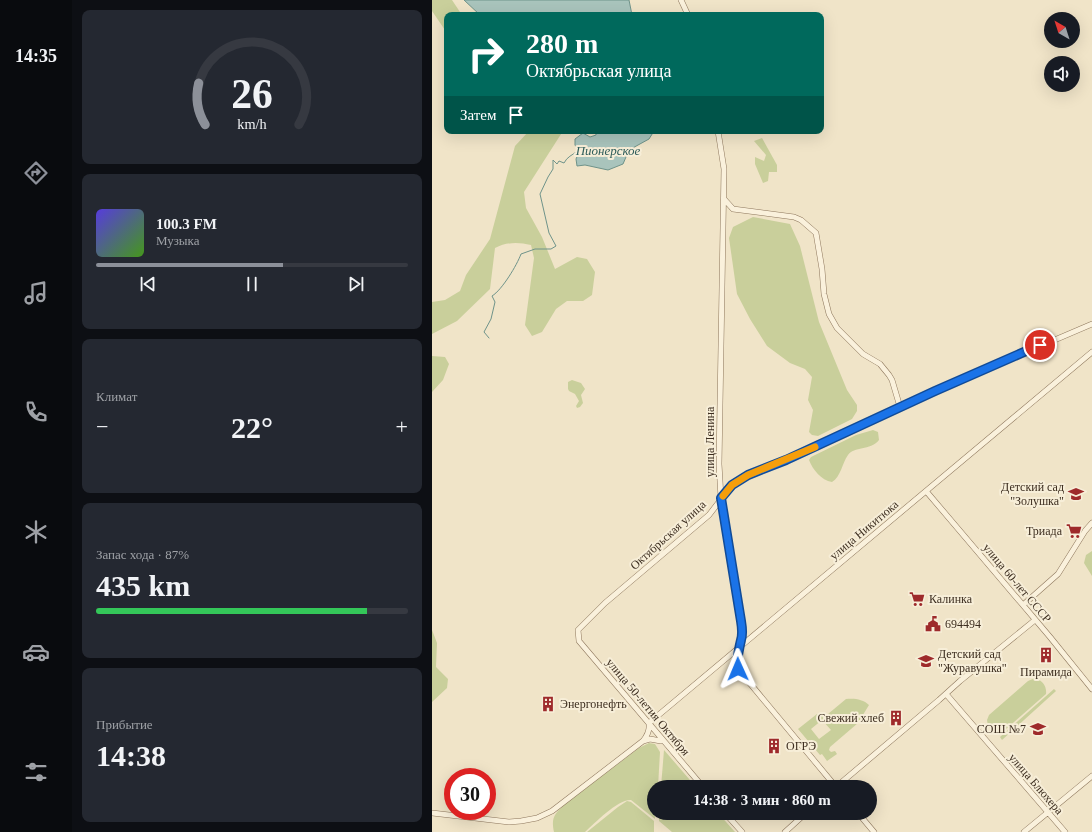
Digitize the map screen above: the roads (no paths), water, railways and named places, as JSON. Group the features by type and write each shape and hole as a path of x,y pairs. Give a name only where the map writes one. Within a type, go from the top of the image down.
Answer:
{"street":[{"path":"681,0 687,12"},
{"name":"улица Ленина","path":"718,134 724,169 719,464 721,498 741,621 741,640 738,649 738,669 830,780"},
{"path":"724,198 733,209"},
{"path":"723,215 733,209 794,217 801,220 816,233 822,269 824,294 829,314 837,328 863,354 880,364 889,375 892,380 900,407"},
{"name":"Октябрьская улица","path":"578,641 578,630 584,623 605,603 709,515 732,485 748,475 786,460 900,407 1040,345 1092,324"},
{"name":"улица Никитюка","path":"648,723 1092,352"},
{"name":"улица 60-лет СССР","path":"926,491 1092,689"},
{"path":"1023,605 1058,574 1085,531 1092,524"},
{"path":"844,780 960,681 1035,620"},
{"name":"улица 50-летия Октября","path":"578,641 696,780"},
{"name":"улица Блюхера","path":"946,694 1042,808 1048,812 1065,832"},
{"path":"432,813 508,822 537,818 561,805 643,741 648,733 648,723"},
{"path":"643,741 650,739 662,741"},
{"path":"1024,832 1092,776"},
{"path":"731,820 742,832"},
{"path":"784,832 798,820"},
{"path":"864,820 874,832"}],"water":[{"path":"464,0 629,0 631,12 477,12"},
{"name":"Пионерское","path":"582,134 590,137 596,135 652,134 649,139 629,150 623,164 608,170 585,165 577,166 576,159 579,152 575,145 575,139"}],"waterway":[{"path":"489,338 484,332 491,319 495,302 492,296 509,277 521,254 535,249 551,249 556,246 549,233 540,194 553,169 553,160 557,164 559,161 564,163 578,151"}],"place":[{"name":"Детский сад \"Золушка\"","path":"1076,494"},
{"name":"Триада","path":"1074,531"},
{"name":"Калинка","path":"917,599"},
{"name":"694494","path":"933,624"},
{"name":"Пирамида","path":"1046,655"},
{"name":"Детский сад \"Журавушка\"","path":"926,661"},
{"name":"Энергонефть","path":"548,704"},
{"name":"Свежий хлеб","path":"896,718"},
{"name":"СОШ №7","path":"1038,729"},
{"name":"ОГРЭ","path":"774,746"}]}
